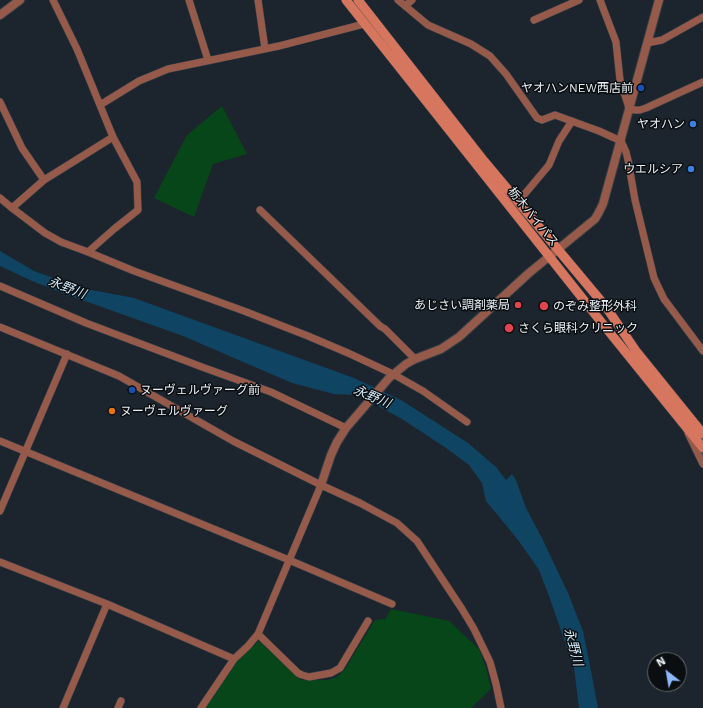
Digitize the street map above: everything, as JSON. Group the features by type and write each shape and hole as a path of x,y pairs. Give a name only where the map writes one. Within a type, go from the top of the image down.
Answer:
{"main road":[{"name":"栃木バイパス","path":"346,0 703,448"},
{"name":"栃木バイパス","path":"358,0 470,143 606,307 636,351 702,431"}],"street":[{"path":"0,15 20,0"},
{"path":"53,0 77,49 113,138 138,182 138,210 88,252"},
{"path":"189,0 208,60"},
{"path":"258,0 266,49"},
{"path":"398,0 428,25 471,44 490,56 506,74 537,118 542,120 555,115 599,131 621,141 628,160 635,200 654,278 664,299 703,351"},
{"path":"405,6 412,0"},
{"path":"534,20 579,0"},
{"path":"600,0 616,42 620,80 629,108"},
{"path":"201,708 234,659 258,634 321,485 331,455 337,442 348,426 391,376 406,364 441,348 459,337 528,273 595,219 603,204 659,0"},
{"path":"647,43 662,40 703,17"},
{"path":"100,105 139,81 160,72 208,60 279,46 364,24"},
{"path":"629,108 634,110 646,108 703,82"},
{"path":"0,102 22,148 44,180"},
{"path":"518,202 550,165 559,141 572,121"},
{"path":"12,208 44,180 113,138"},
{"path":"0,198 44,233 61,242 134,271 210,298 348,353 423,391 467,422"},
{"path":"260,210 415,359"},
{"path":"0,286 86,323 195,365 271,392 348,426"},
{"path":"0,327 118,376 233,441 360,503 397,523 418,542 474,629 490,662 501,708"},
{"path":"0,511 67,354"},
{"path":"682,423 703,464"},
{"path":"0,440 392,604"},
{"path":"0,562 107,604 234,659"},
{"path":"63,708 107,604"},
{"path":"258,634 298,673 309,677 330,673 340,668 368,621"}],"green space":[{"path":"222,106 247,154 213,164 194,217 154,198 187,135"},
{"path":"391,609 449,621 479,649 486,668 491,689 471,708 205,708 237,661 259,641 301,680 328,680 337,677 345,669 375,620 385,619"}],"water":[{"name":"永野川","path":"0,251 34,271 81,288 134,298 354,378 401,400 468,443 496,467 506,480 512,474 516,480 526,508 568,593 583,631 598,708 579,708 574,668 539,570 518,540 486,501 482,483 469,465 402,419 358,395 334,394 292,383 183,336 32,281 0,266"}],"place":[{"name":"ヤオハンNEW西店前","path":"641,88"},
{"name":"ヤオハン","path":"693,124"},
{"name":"ウエルシア","path":"691,169"},
{"name":"あじさい調剤薬局","path":"518,305"},
{"name":"のぞみ整形外科","path":"544,306"},
{"name":"さくら眼科クリニック","path":"509,328"},
{"name":"ヌーヴェルヴァーグ前","path":"132,390"},
{"name":"ヌーヴェルヴァーグ","path":"112,411"}]}
